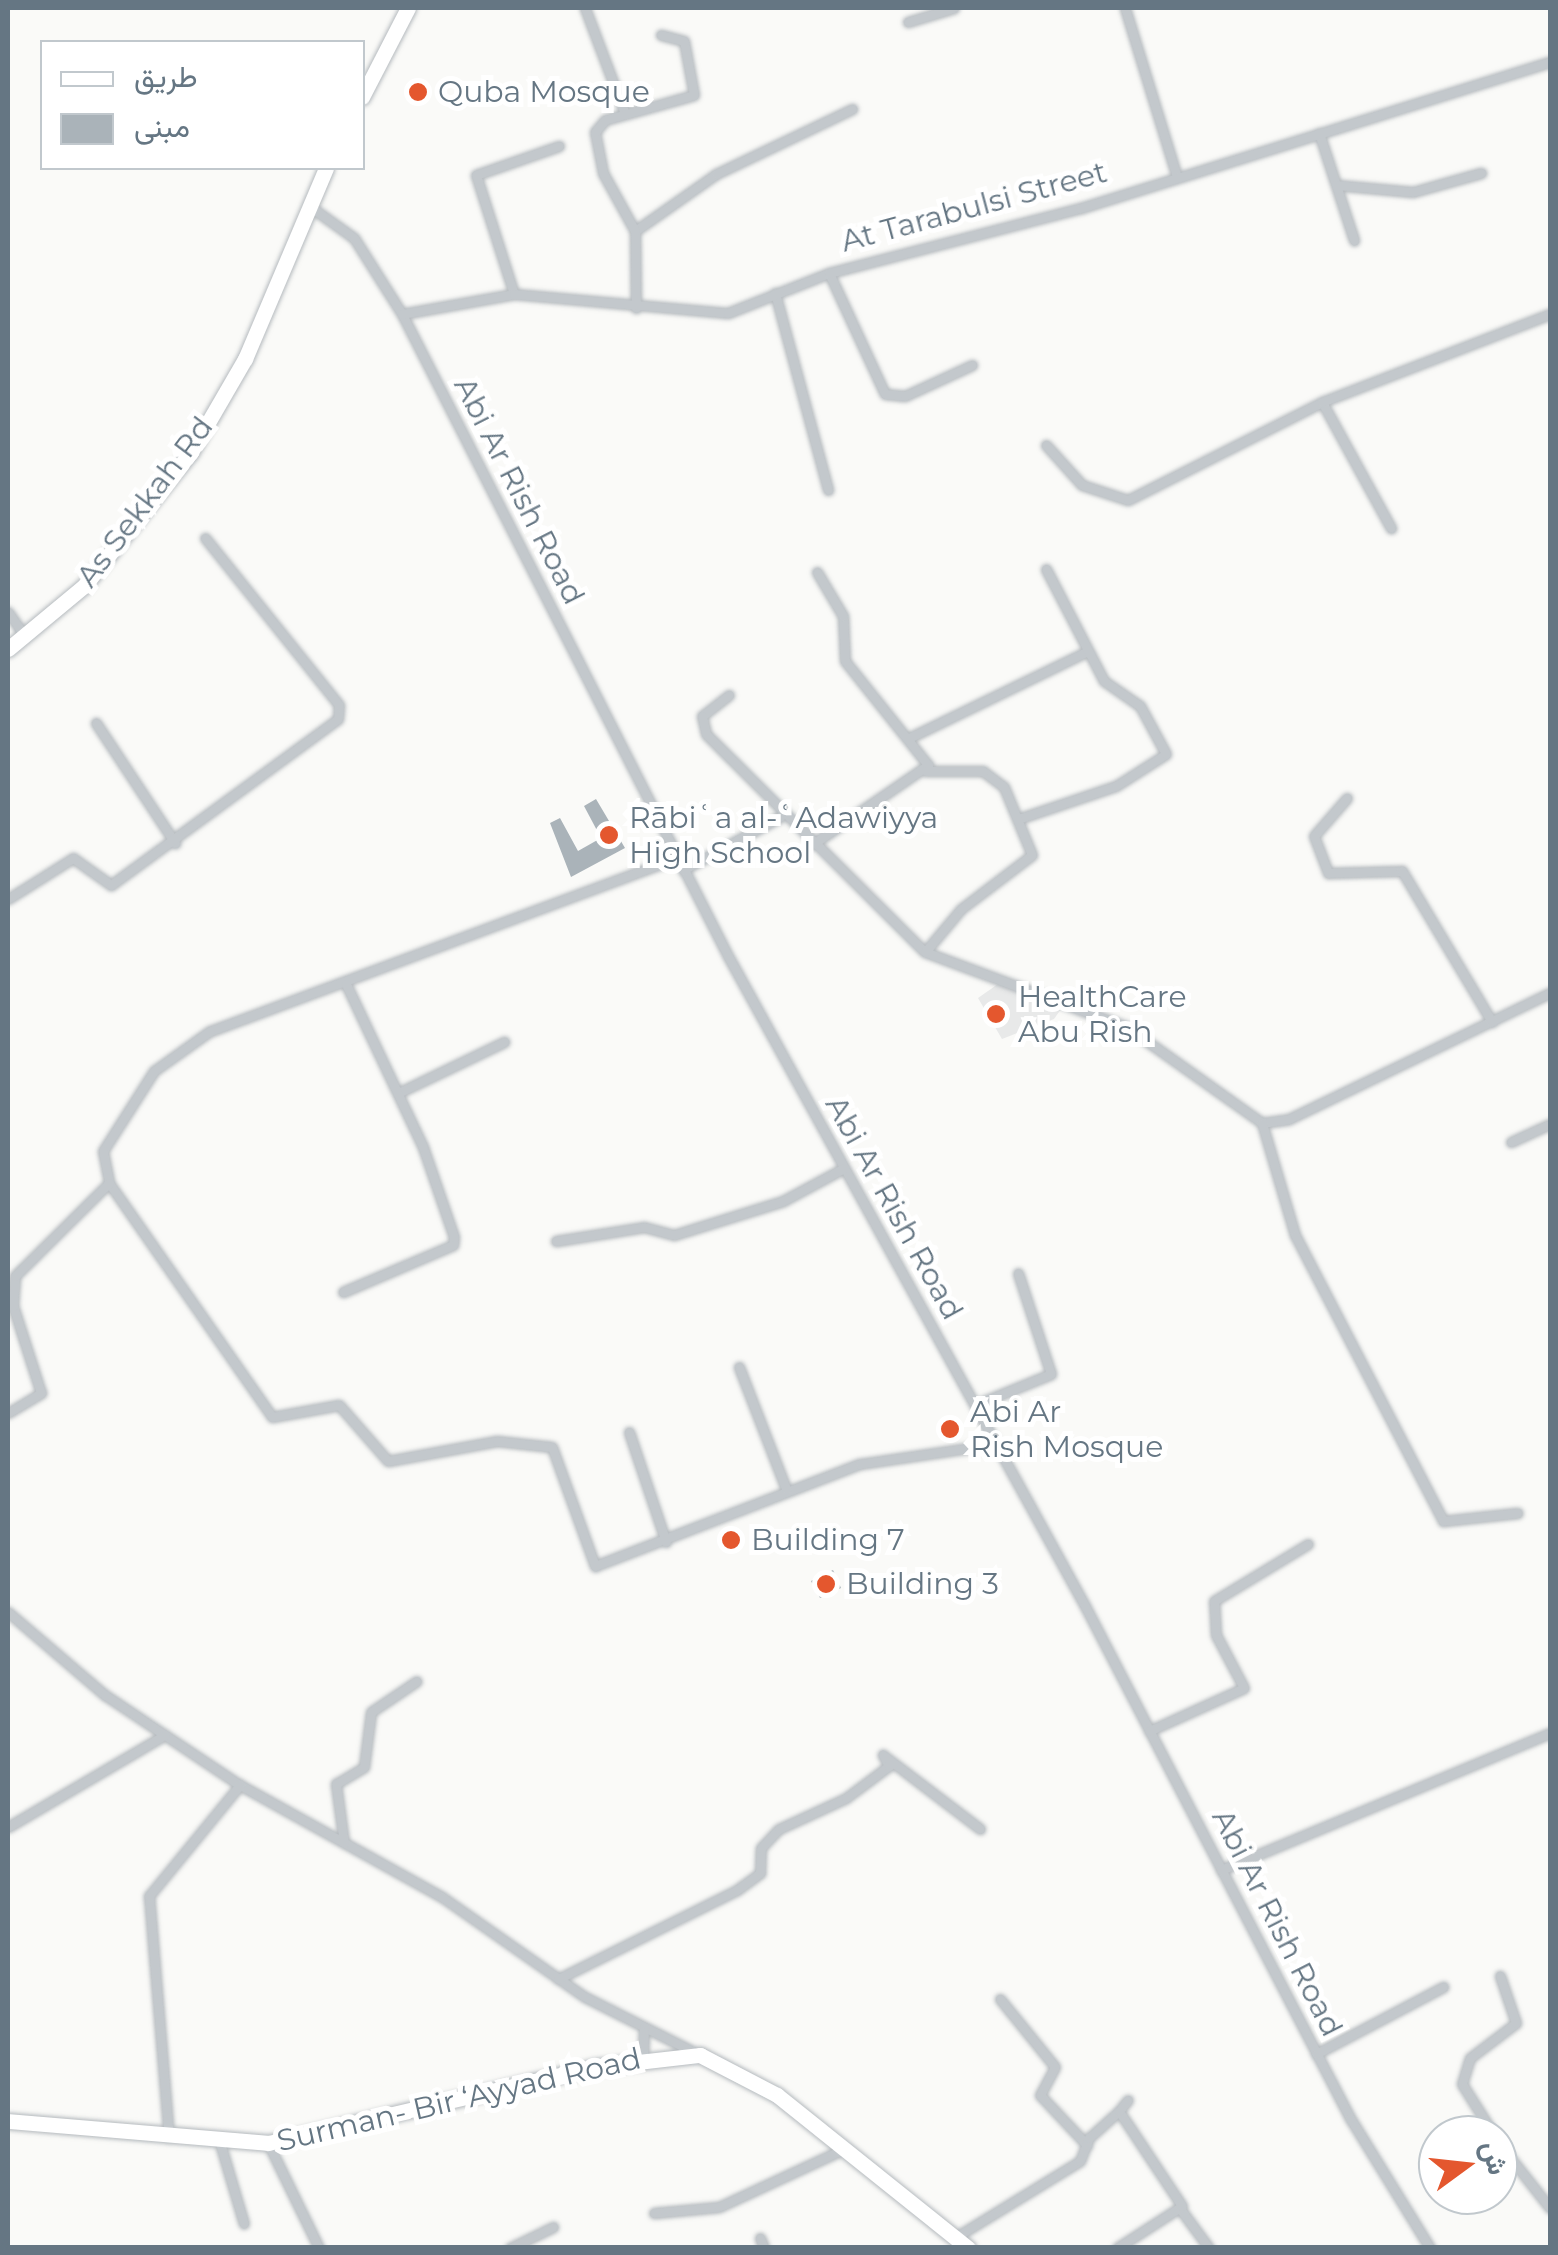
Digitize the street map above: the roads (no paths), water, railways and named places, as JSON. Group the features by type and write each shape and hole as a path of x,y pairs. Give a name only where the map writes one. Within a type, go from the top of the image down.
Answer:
{"main road":[{"path":"365,91 408,8"},
{"name":"As Sekkah Rd","path":"8,649 84,586 191,452 245,359 325,170"},
{"name":"Surman- Bir ‘Ayyad Road","path":"8,2121 220,2143 268,2143 643,2058 700,2056 777,2095 962,2242"}],"street":[{"path":"585,8 625,114"},
{"path":"908,22 954,8"},
{"path":"1125,8 1177,177"},
{"path":"636,308 635,232 604,172 596,132 625,114 694,95 684,41 661,35"},
{"name":"At Tarabulsi Street","path":"402,314 514,294 728,314 829,273 1177,177 1550,62"},
{"path":"635,232 716,174 852,109"},
{"path":"1319,134 1354,240"},
{"path":"514,294 474,181 559,146"},
{"path":"1336,185 1413,192 1481,173"},
{"name":"Abi Ar Rish Road","path":"308,205 359,244 402,314 676,858 975,1404 1316,2054 1430,2248"},
{"path":"829,273 884,394 905,396 972,365"},
{"path":"775,293 828,490"},
{"path":"1046,446 1082,485 1128,500 1322,402 1550,314"},
{"path":"1322,402 1390,528"},
{"path":"8,899 73,858 106,888 175,843 342,712 205,538"},
{"path":"1021,818 1164,762 1148,718 1104,681 1046,569"},
{"path":"818,572 843,616 846,661 911,737 926,770"},
{"path":"8,612 24,636"},
{"path":"911,737 1086,652"},
{"path":"729,695 701,724 780,817 925,952 1128,1027 1262,1122 1295,1235 1443,1521 1518,1513"},
{"path":"96,723 175,843"},
{"path":"813,844 926,770 983,771 1021,818 1029,862 960,909 925,952"},
{"path":"1347,798 1314,836 1328,873 1402,871 1492,1022"},
{"path":"683,870 780,817"},
{"path":"676,858 434,942 346,984 236,1020 171,1056 107,1143 109,1183 272,1417 338,1405 388,1460 497,1441 552,1447 594,1566 666,1542 786,1489 916,1450 996,1444"},
{"path":"343,1292 454,1245 398,1093 346,984"},
{"path":"1262,1122 1289,1119 1550,992"},
{"path":"398,1093 504,1042"},
{"path":"1511,1142 1550,1124"},
{"path":"556,1240 634,1228 674,1235 783,1200 844,1168"},
{"path":"8,1413 41,1393 13,1306 16,1276 109,1183"},
{"path":"975,1404 1052,1374 1018,1273"},
{"path":"739,1367 786,1489"},
{"path":"630,1432 666,1542"},
{"path":"1149,1731 1244,1688 1216,1635 1214,1601 1308,1544"},
{"path":"8,1612 165,1735 240,1785 344,1843 558,1979 700,2056"},
{"path":"344,1843 336,1784 364,1767 371,1712 417,1681"},
{"path":"1220,1870 1550,1733"},
{"path":"8,1827 165,1735"},
{"path":"558,1979 736,1890 760,1873 760,1848 779,1830 846,1798 889,1766 883,1755 980,1829"},
{"path":"169,2138 148,1896 240,1785"},
{"path":"1481,2115 1462,2084 1470,2058 1516,2023 1500,1976"},
{"path":"1316,2054 1443,1987"},
{"path":"1000,1999 1055,2067 1040,2095 1087,2145"},
{"path":"643,2058 644,2027"},
{"path":"962,2242 1080,2161 1087,2145 1128,2100"},
{"path":"1120,2111 1209,2248"},
{"path":"220,2143 244,2224"},
{"path":"268,2143 290,2204 319,2248"},
{"path":"654,2212 718,2207 844,2149"},
{"path":"1518,2167 1550,2208"},
{"path":"1116,2248 1181,2210"},
{"path":"510,2248 554,2228"}],"place":[{"name":"Quba Mosque","path":"418,92"},
{"name":"Rābiʿa al-ʿAdawiyya High School","path":"609,835"},
{"name":"HealthCare Abu Rish","path":"996,1014"},
{"name":"Abi Ar Rish Mosque","path":"950,1429"},
{"name":"Building 7","path":"731,1540"},
{"name":"Building 3","path":"826,1584"}]}
